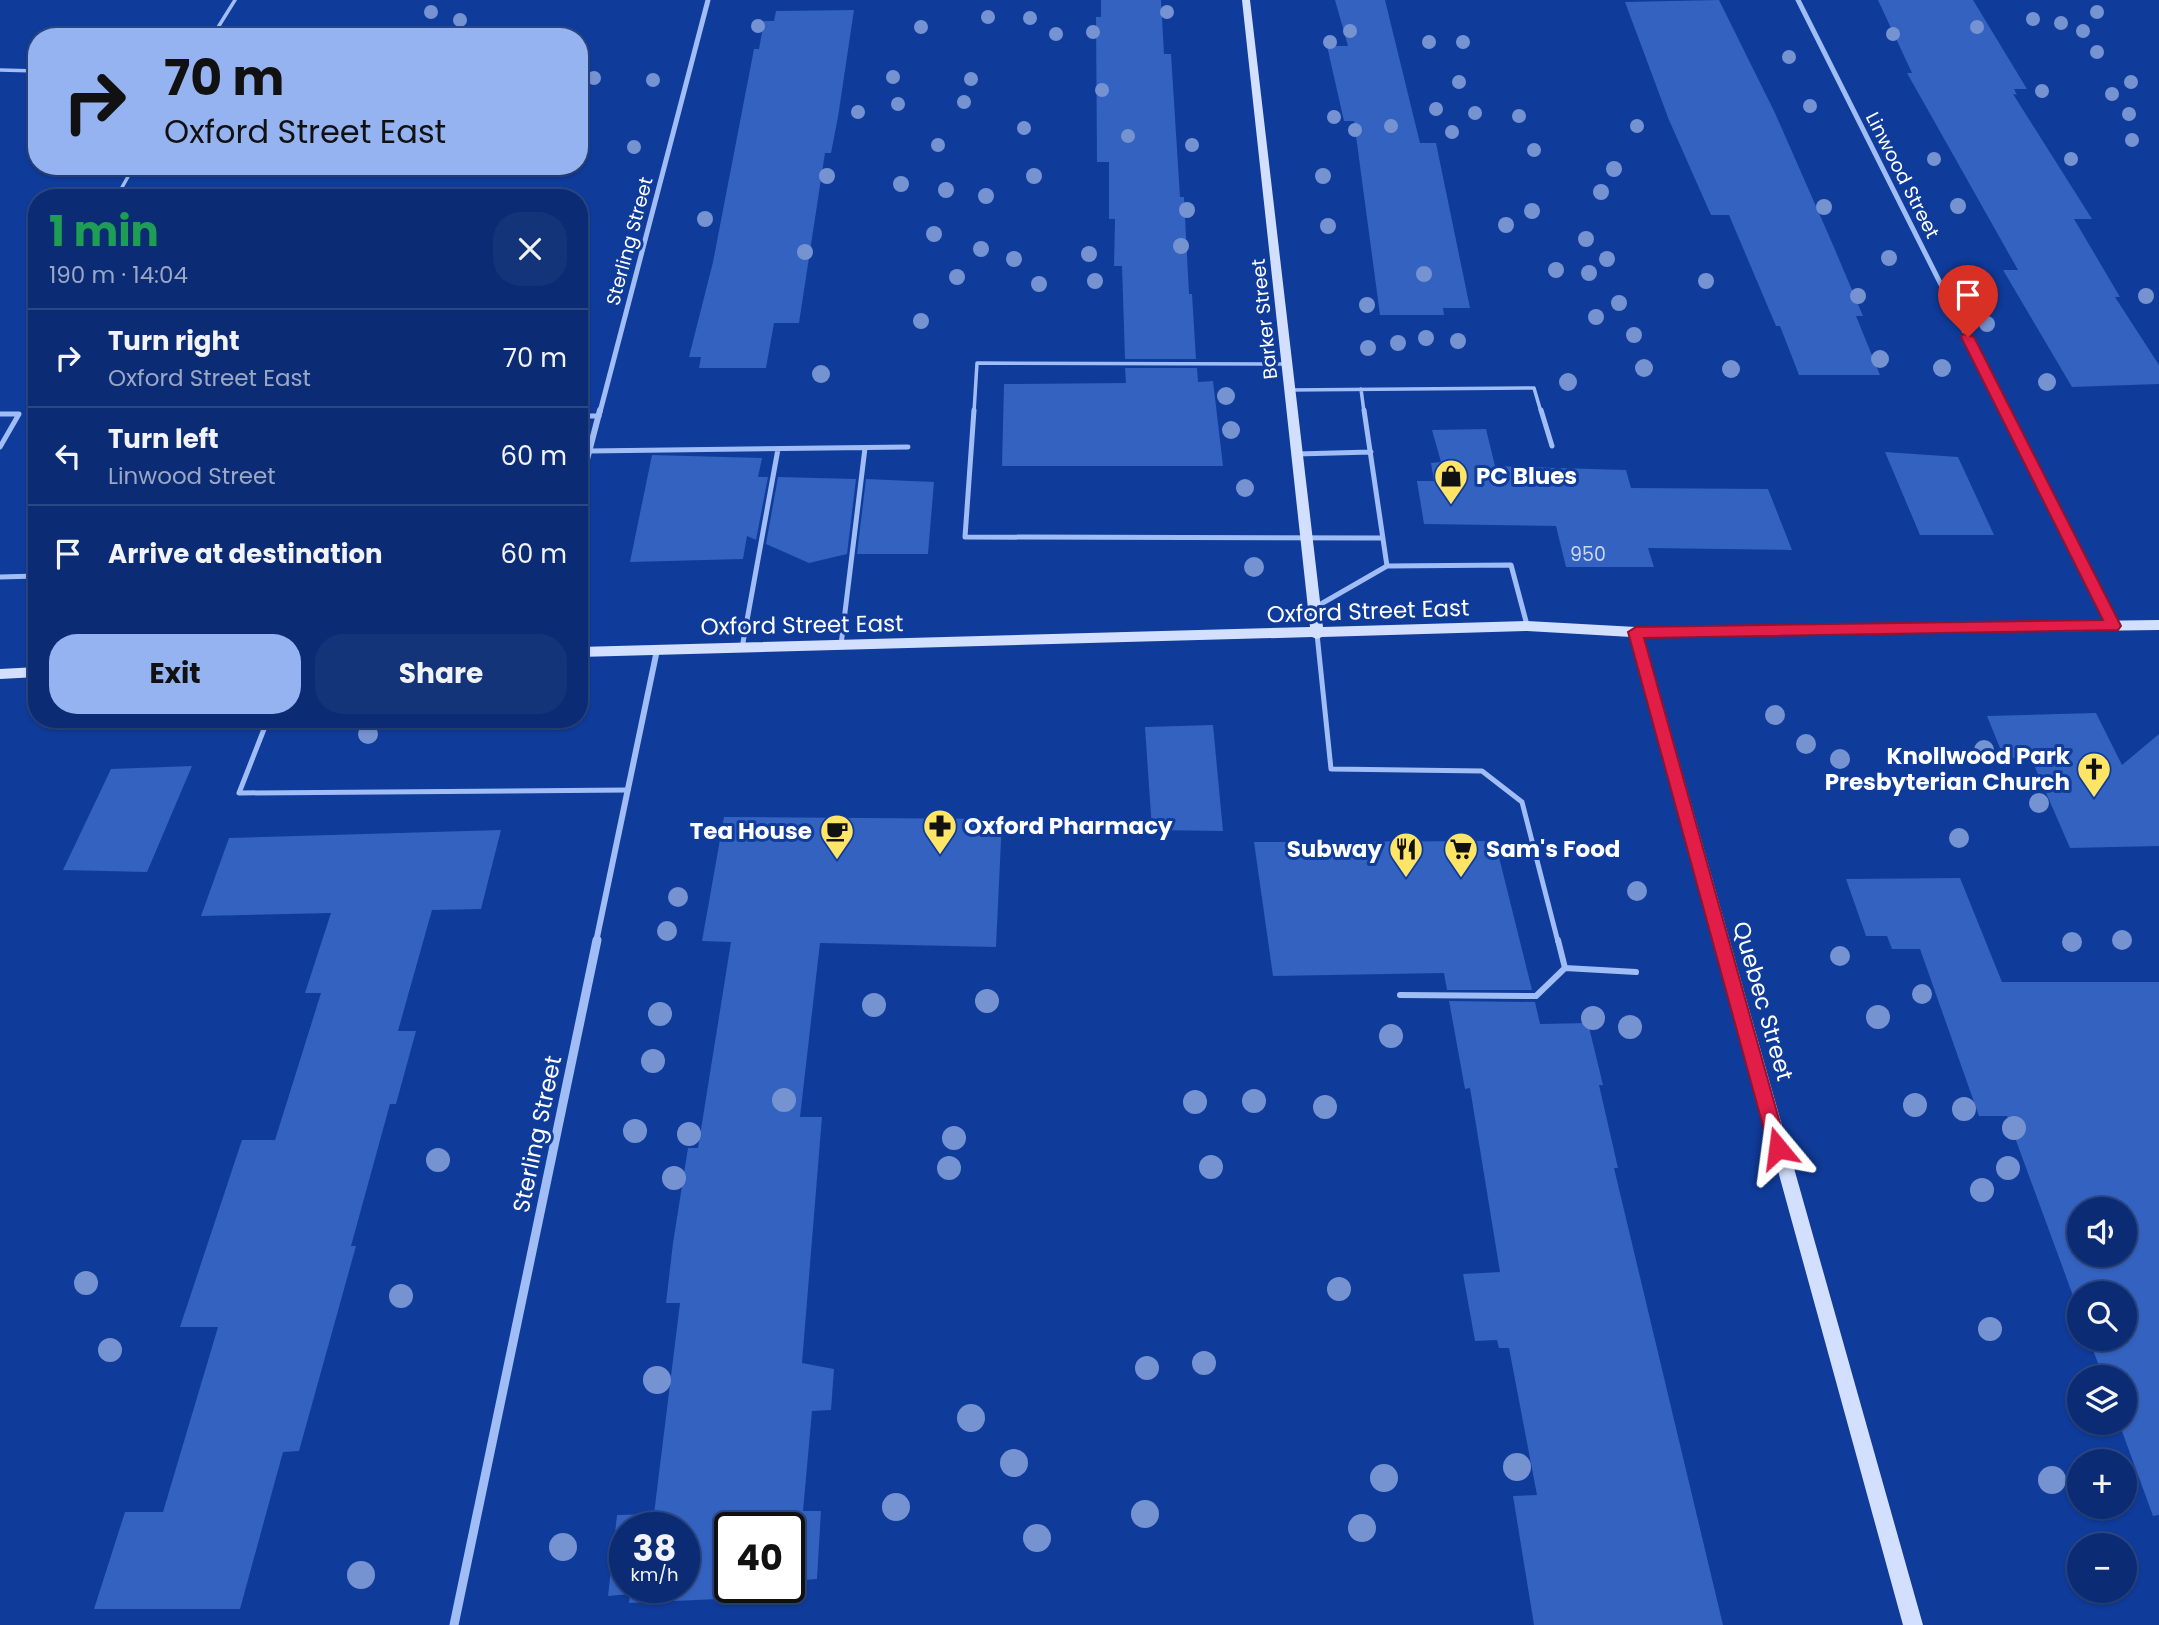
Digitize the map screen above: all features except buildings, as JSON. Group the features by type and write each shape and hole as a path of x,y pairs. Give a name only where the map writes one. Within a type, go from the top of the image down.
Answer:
{"street":[{"name":"Sterling Street","path":"588,458 708,0"},
{"name":"Barker Street","path":"1246,0 1317,634"},
{"name":"Linwood Street","path":"1798,0 2113,626"},
{"name":"Oxford Street East","path":"588,652 1317,634 1527,626 1636,632 2159,625"},
{"name":"Quebec Street","path":"1636,632 1913,1625"},
{"name":"Sterling Street","path":"454,1625 657,650"},
{"path":"0,674 28,672"}],"lane":[{"path":"218,28 235,0"},
{"path":"0,70 28,71"},
{"path":"1287,364 977,363 965,537 1383,538"},
{"path":"1289,390 1534,388 1552,446"},
{"path":"1361,389 1387,566"},
{"path":"0,414 19,414 0,447"},
{"path":"588,416 599,416"},
{"path":"590,451 908,447"},
{"path":"841,645 865,448"},
{"path":"742,648 778,449"},
{"path":"1296,454 1371,452"},
{"path":"1314,608 1387,566 1511,565 1527,626"},
{"path":"0,577 28,576"},
{"path":"1317,634 1331,769 1482,771 1522,802 1564,968"},
{"path":"264,728 239,793 628,790"},
{"path":"1400,995 1536,996 1564,968 1636,972"}],"place":[{"name":"PC Blues","path":"1451,506"},
{"name":"Knollwood Park Presbyterian Church","path":"2094,799"},
{"name":"Oxford Pharmacy","path":"940,856"},
{"name":"Tea House","path":"837,861"},
{"name":"Subway","path":"1406,879"},
{"name":"Sam's Food","path":"1461,879"}],"route":[{"path":"1778,1148 1636,632 2113,626 1968,337"}]}
